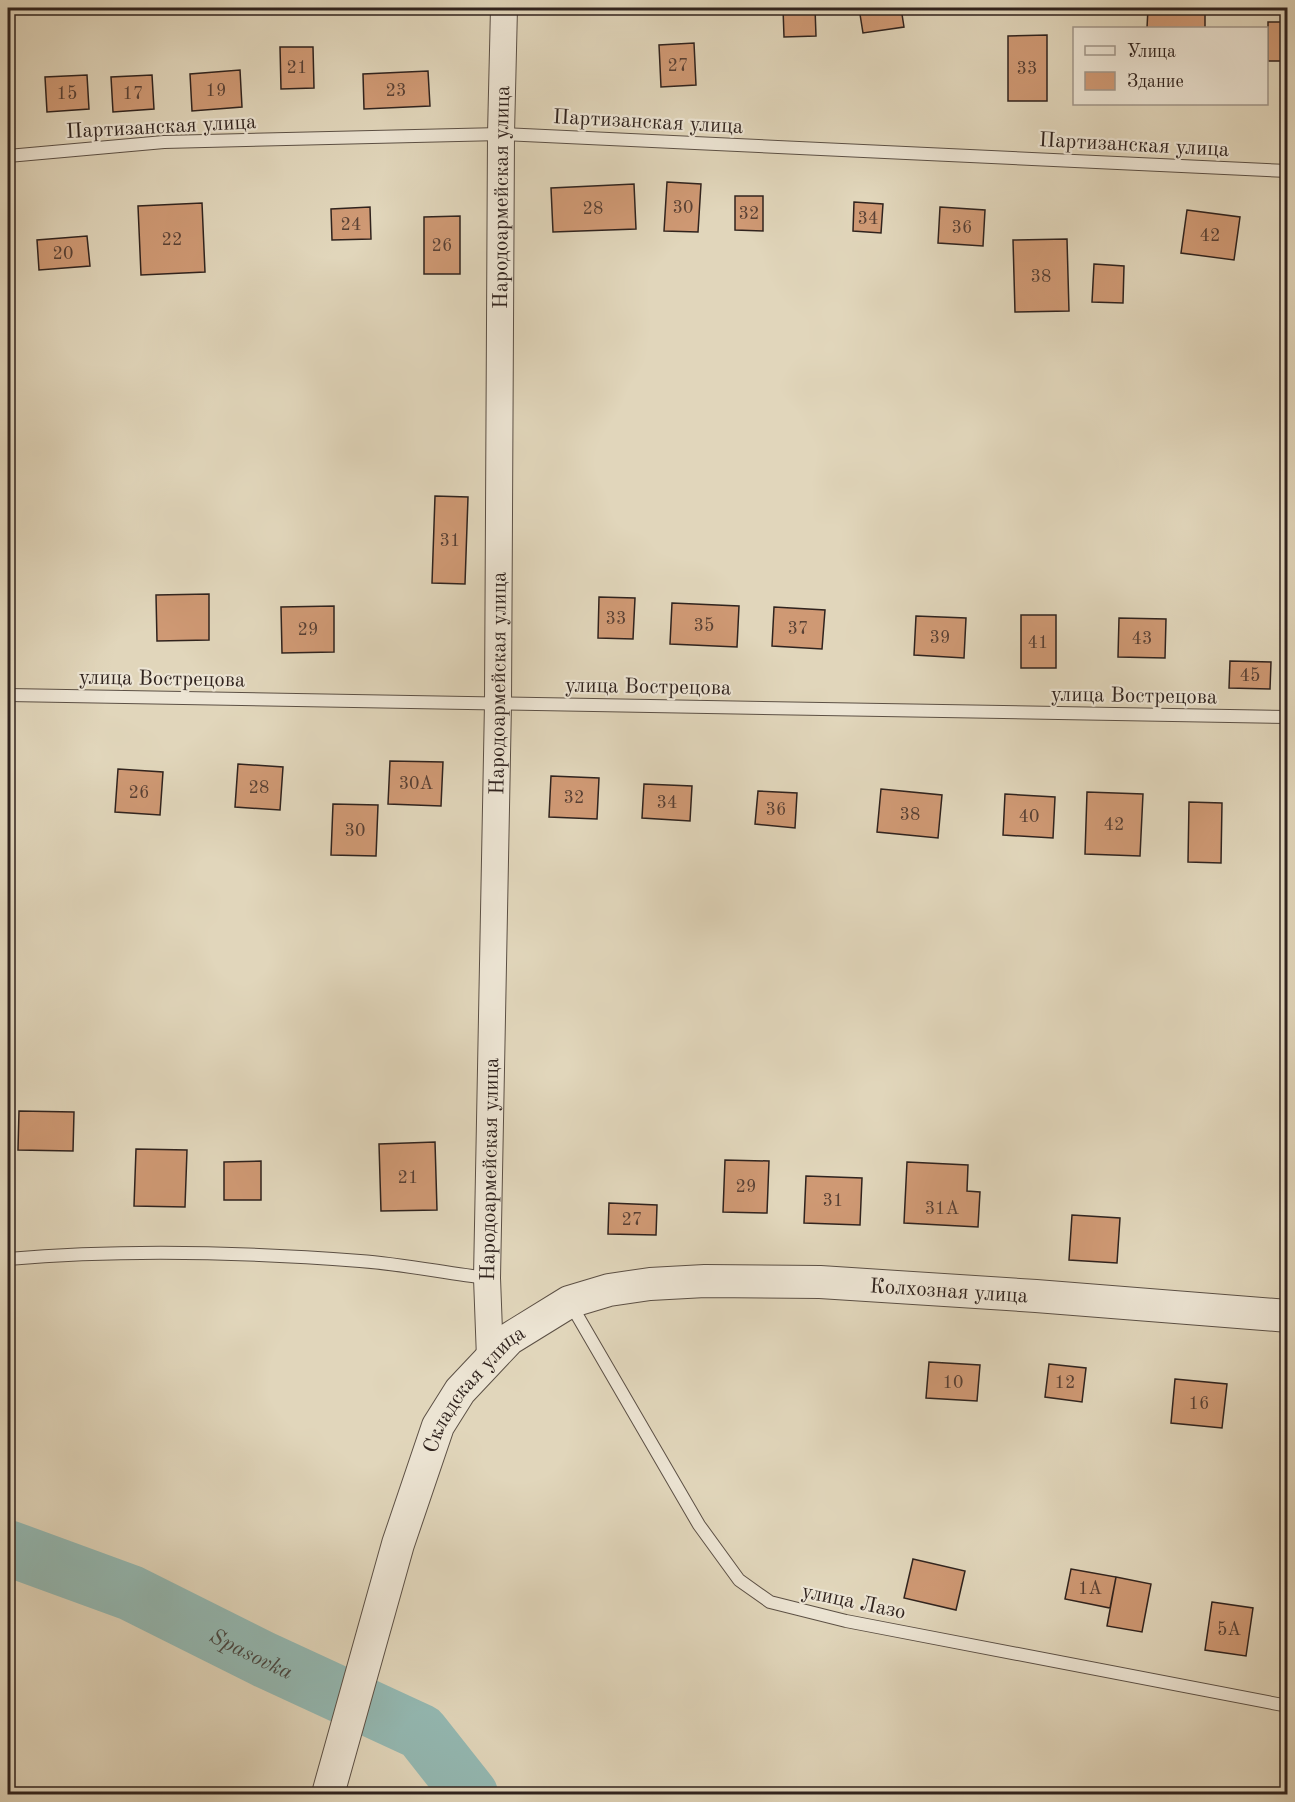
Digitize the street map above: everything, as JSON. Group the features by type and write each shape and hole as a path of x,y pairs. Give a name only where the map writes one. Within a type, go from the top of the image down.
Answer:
{"street":[{"name":"Народоармейская улица","path":"490,1358 487,1278 498,703 501,134 504,8"},
{"name":"Колхозная улица","path":"609,1290 650,1284 705,1281 820,1282 1287,1316"},
{"name":"Складская улица","path":"328,1794 398,1544 438,1426 460,1391 509,1339 569,1302 609,1290"}],"lane":[{"name":"Партизанская улица","path":"8,156 164,142 501,134 1287,171"},
{"name":"улица Вострецова","path":"8,695 1287,717"},
{"path":"8,1259 142,1254 258,1255 362,1261 487,1278"},
{"name":"улица Лазо","path":"569,1302 699,1525 739,1580 770,1602 846,1621 1287,1706"}],"building":[{"path":"783,8 815,8 816,36 784,37"},
{"path":"859,8 901,8 904,27 863,33"},
{"path":"1148,8 1205,8 1205,27 1147,27"},
{"path":"1268,22 1288,22 1288,61 1268,61"},
{"path":"1047,35 1047,101 1008,101 1008,36"},
{"path":"694,43 696,85 661,87 659,45"},
{"path":"280,47 313,47 314,88 281,89"},
{"path":"240,70 242,107 192,111 190,74"},
{"path":"428,71 430,106 364,109 363,74"},
{"path":"87,75 89,109 47,112 45,77"},
{"path":"152,75 154,109 113,112 111,77"},
{"path":"667,182 701,184 698,232 664,231"},
{"path":"634,184 636,229 553,232 551,188"},
{"path":"735,196 763,196 763,231 735,230"},
{"path":"854,202 883,204 881,233 853,231"},
{"path":"202,203 205,272 141,275 138,206"},
{"path":"370,207 371,239 332,240 331,209"},
{"path":"940,207 985,210 983,246 938,243"},
{"path":"1187,210 1240,217 1234,260 1181,253"},
{"path":"460,216 460,274 424,274 424,217"},
{"path":"1284,228 1288,228 1288,266 1282,265"},
{"path":"87,236 90,266 39,270 37,240"},
{"path":"1067,239 1069,311 1015,312 1013,240"},
{"path":"1094,264 1124,266 1123,303 1092,302"},
{"path":"435,496 468,497 465,584 432,583"},
{"path":"209,594 209,640 157,641 156,595"},
{"path":"599,597 635,598 633,639 598,638"},
{"path":"672,603 739,606 737,647 670,644"},
{"path":"334,606 334,652 282,653 281,607"},
{"path":"774,607 825,610 822,649 772,646"},
{"path":"1021,615 1056,615 1056,668 1021,668"},
{"path":"916,616 966,618 964,658 914,655"},
{"path":"1119,618 1166,619 1165,658 1118,657"},
{"path":"1230,661 1271,662 1270,689 1229,688"},
{"path":"390,761 443,762 441,806 388,804"},
{"path":"238,764 283,767 280,810 235,807"},
{"path":"118,769 163,772 160,815 115,812"},
{"path":"551,776 599,778 597,819 549,817"},
{"path":"644,784 692,786 690,821 642,818"},
{"path":"881,789 942,795 938,838 877,832"},
{"path":"758,791 797,793 795,828 755,824"},
{"path":"1087,792 1143,794 1140,856 1085,854"},
{"path":"1005,794 1055,797 1053,838 1003,835"},
{"path":"1189,802 1222,803 1221,863 1188,862"},
{"path":"333,804 378,805 376,856 331,855"},
{"path":"19,1111 74,1112 73,1151 18,1150"},
{"path":"435,1142 437,1210 381,1211 379,1144"},
{"path":"136,1149 187,1150 185,1207 134,1206"},
{"path":"725,1160 769,1161 767,1213 723,1212"},
{"path":"261,1161 261,1200 224,1200 224,1162"},
{"path":"907,1162 968,1165 967,1191 980,1192 978,1227 904,1223"},
{"path":"806,1176 862,1178 860,1225 804,1223"},
{"path":"609,1203 657,1205 656,1235 608,1234"},
{"path":"1072,1215 1120,1218 1117,1263 1069,1260"},
{"path":"929,1362 980,1365 977,1401 926,1398"},
{"path":"1049,1364 1086,1368 1082,1402 1045,1397"},
{"path":"1175,1379 1227,1384 1222,1428 1171,1423"},
{"path":"1287,1392 1288,1432 1284,1432"},
{"path":"913,1559 965,1571 956,1610 904,1598"},
{"path":"1071,1569 1116,1577 1110,1608 1065,1599"},
{"path":"1116,1577 1151,1584 1142,1632 1107,1626"},
{"path":"1212,1602 1253,1608 1246,1656 1205,1650"}],"waterway":[{"name":"Spasovka","path":"8,1548 131,1593 265,1660 421,1732 470,1794"}]}
